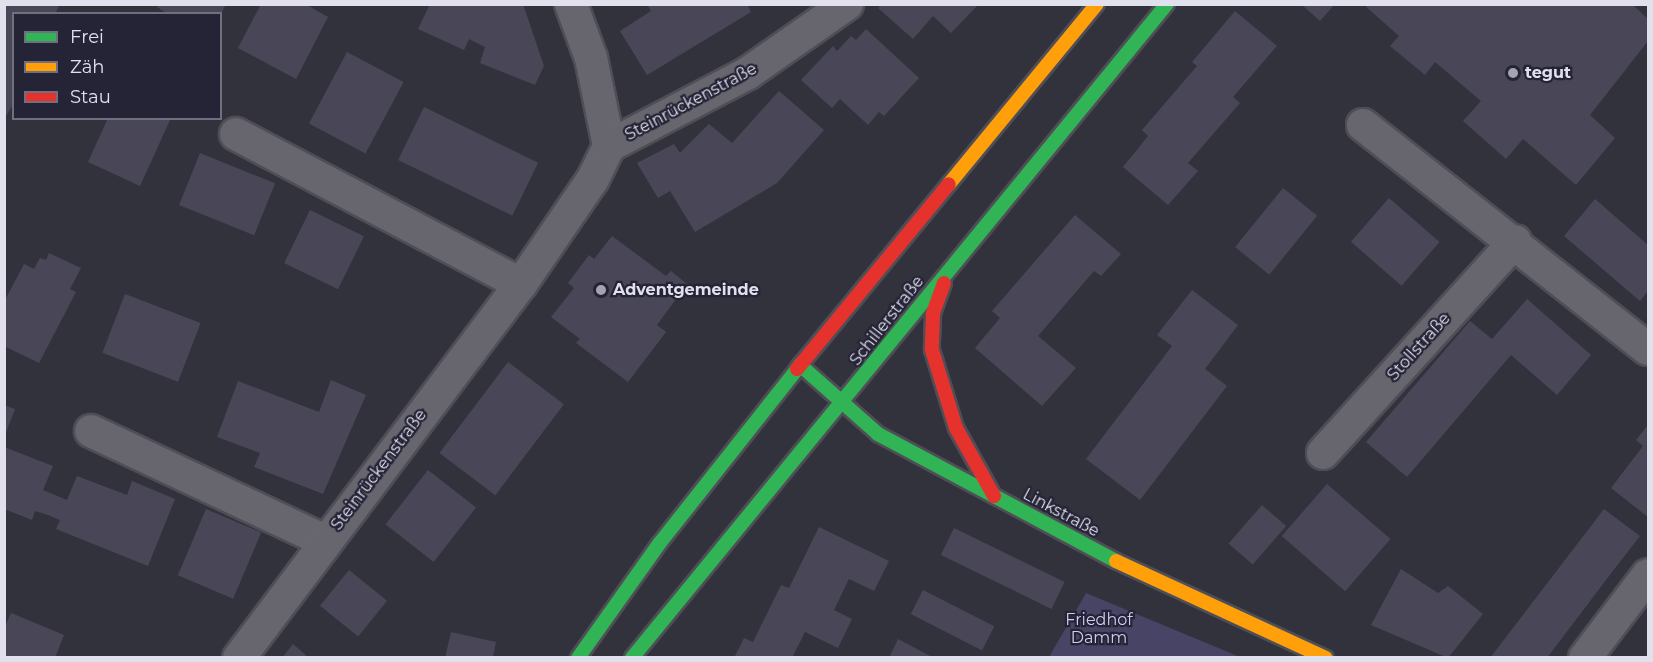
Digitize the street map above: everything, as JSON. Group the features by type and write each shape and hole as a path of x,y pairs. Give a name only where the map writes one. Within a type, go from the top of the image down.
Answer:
{"main road":[{"path":"578,657 659,544 800,365 1097,4"},
{"name":"Schillerstraße","path":"632,657 1167,4"},
{"path":"950,268 933,314 932,350 956,428 994,496"},
{"name":"Linkstraße","path":"800,365 844,401 878,434 1095,550 1326,657"}],"street":[{"path":"571,4 591,58 609,146"},
{"name":"Steinrückenstraße","path":"239,657 521,284 593,179 609,146 748,73 847,4"},
{"path":"1363,125 1515,241 1648,349"},
{"path":"236,134 521,284"},
{"name":"Stollstraße","path":"1323,453 1515,241"},
{"name":"Steinrückenstraße","path":"91,431 325,541"},
{"path":"1585,657 1648,575"}],"green space":[{"name":"Friedhof Damm","path":"1086,593 1240,657 1049,657"}],"building":[{"path":"4,4 60,4 56,12 12,12 12,106 4,119"},
{"path":"159,4 226,4 222,12 165,12 157,7"},
{"path":"261,4 305,4 328,17 296,79 238,48"},
{"path":"430,4 523,4 544,66 535,85 480,63 485,47 469,39 464,50 418,29"},
{"path":"647,4 747,4 751,12 647,75 620,31 651,11"},
{"path":"882,4 975,4 977,6 951,33 933,16 913,39 878,8"},
{"path":"1301,4 1335,4 1320,21"},
{"path":"1363,4 1632,4 1648,19 1648,41 1590,115 1615,138 1576,185 1523,139 1506,159 1463,121 1481,101 1435,62 1425,75 1390,46 1399,36"},
{"path":"1235,11 1277,46 1233,97 1240,103 1188,163 1198,171 1168,205 1123,167 1148,136 1142,130 1197,66 1192,62"},
{"path":"866,29 919,78 884,116 879,112 868,125 840,99 832,108 801,80 833,46 837,51 851,36 856,40"},
{"path":"347,52 404,82 365,154 309,124"},
{"path":"779,91 824,130 777,183 695,232 670,191 658,198 637,163 674,144 680,153 709,124 732,143"},
{"path":"424,107 538,163 512,216 398,160"},
{"path":"107,120 170,120 140,186 88,162"},
{"path":"200,153 275,183 254,235 179,205"},
{"path":"1283,188 1317,216 1269,275 1235,247"},
{"path":"1389,198 1440,242 1402,286 1351,242"},
{"path":"1595,199 1648,245 1648,291 1640,301 1564,236"},
{"path":"310,210 364,236 338,289 284,263"},
{"path":"1075,215 1121,254 1101,276 1094,271 1038,336 1076,368 1042,406 975,348 1000,318 992,311"},
{"path":"612,236 666,276 671,271 687,284 657,325 666,332 628,382 576,343 580,339 551,317 574,288 568,283 589,255 594,259"},
{"path":"49,253 81,268 70,289 76,292 39,363 4,346 4,302 24,264 34,269 40,258 46,260"},
{"path":"1192,290 1238,325 1205,369 1227,386 1140,500 1086,459 1172,346 1157,335"},
{"path":"125,294 201,323 178,382 102,353"},
{"path":"1527,299 1591,355 1557,395 1511,355 1407,477 1366,442 1470,321 1492,339"},
{"path":"508,362 564,404 495,495 439,453"},
{"path":"331,380 366,395 323,494 254,467 260,453 217,437 238,381 319,412"},
{"path":"4,405 15,409 5,435 4,435"},
{"path":"1648,425 1648,517 1611,488 1643,446 1636,440"},
{"path":"4,447 53,466 43,490 67,500 77,476 127,495 132,481 175,499 148,566 56,529 60,520 48,515 35,511 32,520 4,509"},
{"path":"428,470 476,508 434,562 386,524"},
{"path":"1327,484 1390,539 1345,591 1282,536"},
{"path":"1262,505 1286,526 1253,564 1229,543"},
{"path":"206,509 261,532 233,599 178,575"},
{"path":"1604,509 1640,536 1547,658 1490,658"},
{"path":"819,527 889,561 874,591 849,579 834,610 852,619 838,648 805,632 792,658 734,658 744,638 753,642 781,585 789,588"},
{"path":"954,528 1065,582 1051,609 941,555"},
{"path":"1401,569 1438,593 1448,586 1483,614 1448,658 1371,625"},
{"path":"349,570 387,601 358,637 320,606"},
{"path":"923,590 994,626 982,650 911,614"},
{"path":"11,613 64,635 55,658 4,658 4,629"},
{"path":"451,632 496,642 493,658 445,658"},
{"path":"898,639 934,658 889,658"},
{"path":"293,644 309,658 282,658"}],"traffic: fast":[{"path":"632,658 1167,4"},
{"path":"800,365 878,434 1116,561"},
{"path":"578,658 659,544 797,369"}],"traffic: slow":[{"path":"949,184 1097,4"},
{"path":"1116,561 1326,658"}],"traffic: jam":[{"path":"797,369 949,184"},
{"path":"944,283 933,314 932,350 956,428 994,496"}],"place":[{"name":"tegut","path":"1513,73"},
{"name":"Adventgemeinde","path":"601,290"}]}
